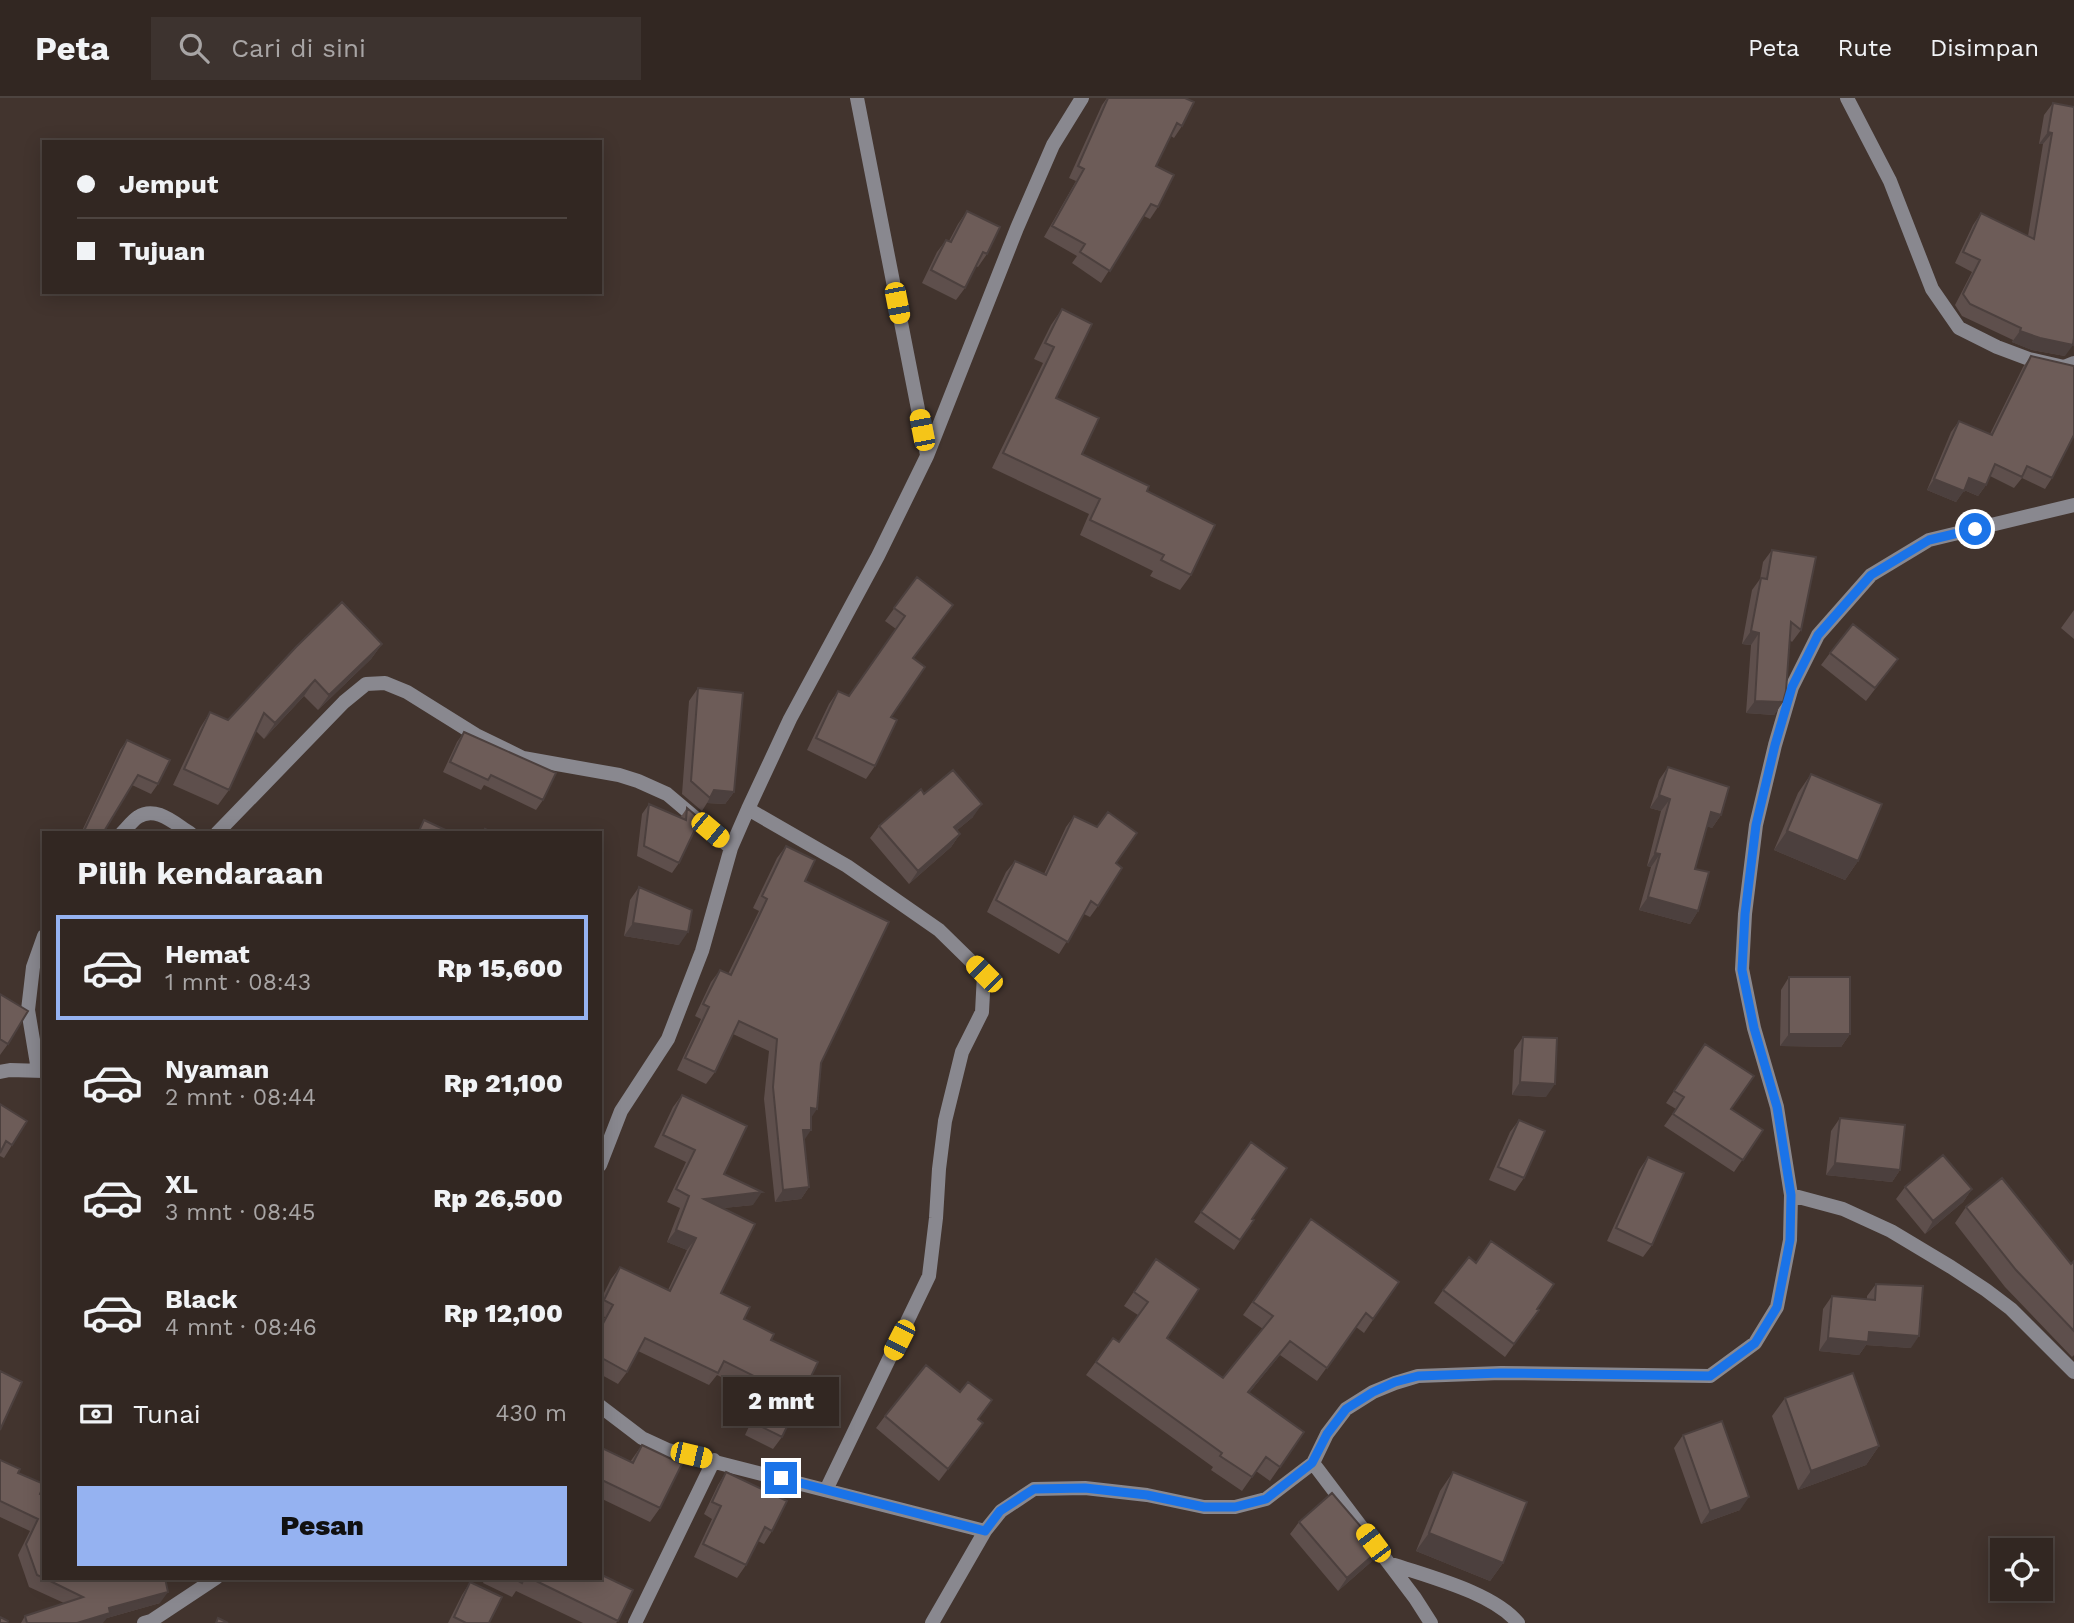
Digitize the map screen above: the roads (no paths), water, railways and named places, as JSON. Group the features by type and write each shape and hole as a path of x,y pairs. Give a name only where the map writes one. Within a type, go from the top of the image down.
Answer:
{"street":[{"path":"857,98 927,456"},
{"path":"602,1160 621,1111 668,1039 702,951 731,848 748,809 790,719 878,556 927,456 1042,169 1053,145 1082,98"},
{"path":"1847,98 1890,181 1932,289 1959,328 2028,359 2064,366 2074,363"},
{"path":"932,1623 985,1531 1000,1511 1034,1489 1085,1488 1147,1495 1204,1507 1235,1507 1266,1499 1312,1463 1327,1434 1346,1409 1384,1387 1418,1376 1501,1373 1710,1376 1755,1343 1777,1307 1790,1240 1791,1195 1777,1107 1754,1028 1742,970 1745,914 1756,825 1792,687 1818,635 1871,575 1929,540 2074,505"},
{"path":"219,831 344,702 366,684 385,683 407,692 502,750 523,758 638,780 667,794 731,848"},
{"path":"748,809 847,866 939,930 984,974 982,1013 962,1052 945,1121 929,1276 826,1490"},
{"path":"124,831 138,817 150,812 161,815 187,831"},
{"path":"0,1072 41,1070 28,1010 33,967 42,942"},
{"path":"1791,1195 1843,1209 1891,1231 1960,1272 2011,1310 2074,1372"},
{"path":"602,1408 642,1438 668,1450 985,1531"},
{"path":"635,1623 714,1460"},
{"path":"1312,1463 1389,1563 1431,1623"},
{"path":"1389,1563 1464,1589 1498,1605 1518,1623"},
{"path":"149,1622 213,1580"}]}
